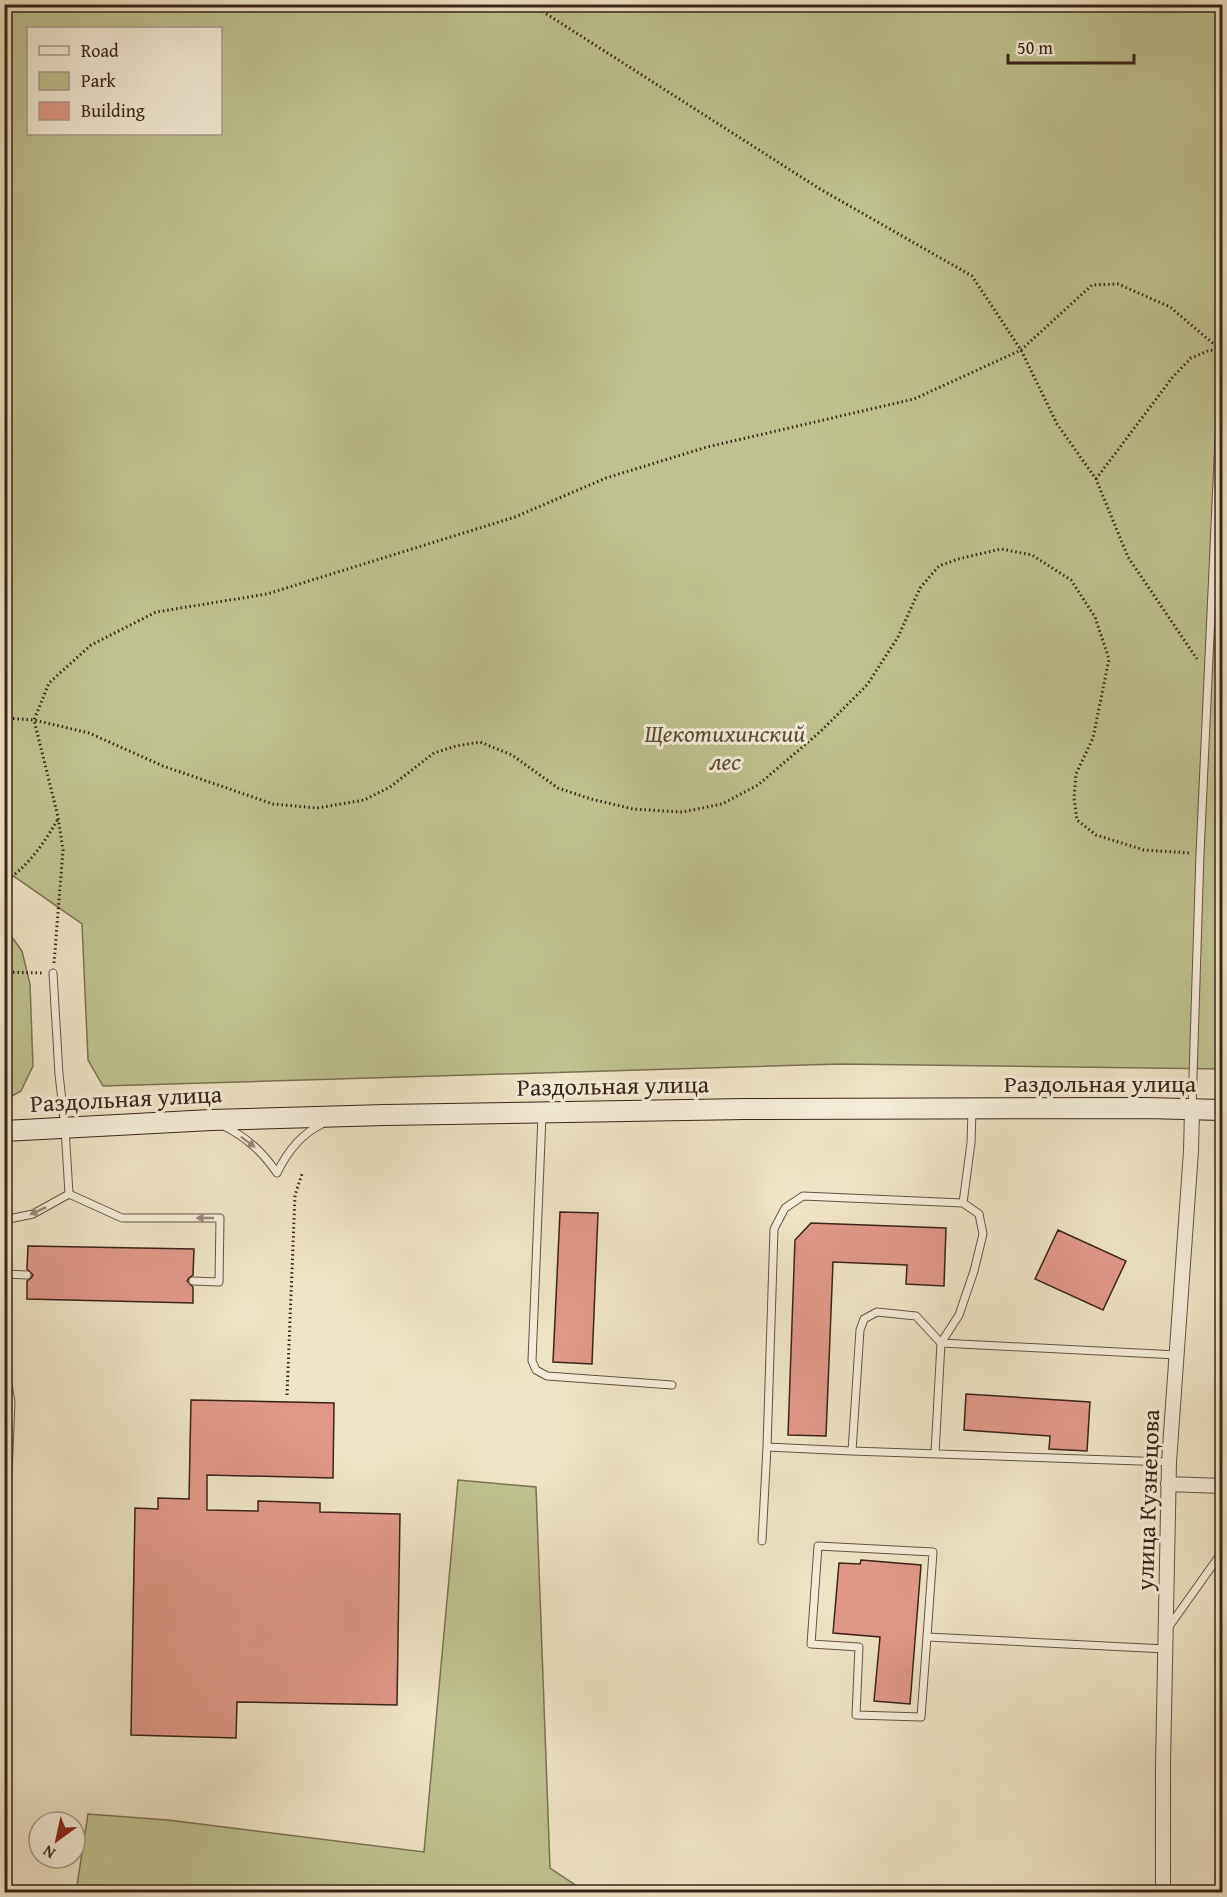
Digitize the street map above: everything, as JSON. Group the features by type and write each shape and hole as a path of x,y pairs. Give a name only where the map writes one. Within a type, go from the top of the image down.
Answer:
{"main road":[{"name":"Раздольная улица","path":"4,1131 211,1120 542,1112 972,1108 1222,1110"}],"street":[{"name":"улица Кузнецова","path":"1163,1893 1168,1462 1192,1110"},
{"path":"1168,1484 1222,1486"}],"lane":[{"path":"1192,1110 1200,854 1222,373"},
{"path":"53,973 69,1194"},
{"path":"963,1203 971,1143 972,1108"},
{"path":"542,1112 532,1361 536,1370 547,1376 672,1385"},
{"path":"211,1120 249,1141 265,1156 277,1173 286,1155 297,1142 317,1126 337,1116"},
{"path":"4,1220 33,1214 69,1194"},
{"path":"69,1194 122,1218 220,1218 219,1282 193,1281"},
{"path":"762,1541 774,1229 785,1208 803,1196 963,1203 979,1214 983,1234 974,1271 959,1315 941,1343 935,1453"},
{"path":"4,1274 27,1275"},
{"path":"852,1451 860,1330 864,1319 877,1312 916,1316 941,1343 1177,1354"},
{"path":"4,1372 8,1379 11,1402 4,1569"},
{"path":"767,1447 1168,1462"},
{"path":"818,1546 933,1552 927,1637 921,1717 856,1714 859,1647 811,1644 818,1546"},
{"path":"1167,1630 1222,1552"},
{"path":"927,1637 1166,1649"}],"path":[{"path":"531,4 820,189 972,276 1021,350 1057,424 1096,479 1128,557 1208,676"},
{"path":"4,972 53,973 63,850 58,817 34,720 49,683 91,645 156,612 267,594 515,517 606,478 707,447 914,399 1021,350 1092,285 1118,284 1170,307 1222,351"},
{"path":"1096,479 1173,378 1191,358 1210,350 1222,351"},
{"path":"4,718 34,720 89,733 163,766 273,804 317,808 364,800 390,787 434,753 480,742 512,755 558,788 633,809 682,812 722,804 758,785 821,731 867,685 898,637 920,588 939,566 1001,549 1032,555 1071,580 1095,617 1109,659 1093,738 1076,774 1074,798 1077,820 1096,835 1144,850 1200,854"},
{"path":"4,882 16,875 45,842 58,817"},
{"path":"287,1395 295,1195 302,1174"}],"green space":[{"name":"Щекотихинский лес","path":"5,5 1222,5 1222,1069 840,1064 103,1086 88,1060 82,924 5,870"},
{"path":"4,926 22,951 30,984 33,1066 21,1091 5,1100"},
{"path":"458,1480 536,1487 550,1868 586,1892 76,1892 79,1870 87,1870 88,1814 168,1820 424,1852"}],"building":[{"path":"560,1212 598,1213 592,1364 553,1362"},
{"path":"811,1223 946,1228 944,1286 906,1284 907,1265 833,1262 826,1436 788,1435 795,1240"},
{"path":"1058,1230 1126,1261 1103,1310 1035,1279"},
{"path":"28,1246 194,1249 193,1275 187,1281 193,1287 193,1303 27,1299 27,1281 33,1275 27,1269"},
{"path":"966,1394 1090,1402 1087,1451 1049,1449 1050,1436 964,1430"},
{"path":"191,1400 334,1403 333,1478 207,1475 207,1510 258,1511 258,1501 320,1503 320,1512 400,1514 397,1705 237,1702 236,1738 131,1735 135,1508 158,1509 158,1498 189,1499"},
{"path":"861,1560 921,1565 910,1704 874,1701 880,1637 833,1633 839,1563 860,1564"}]}
